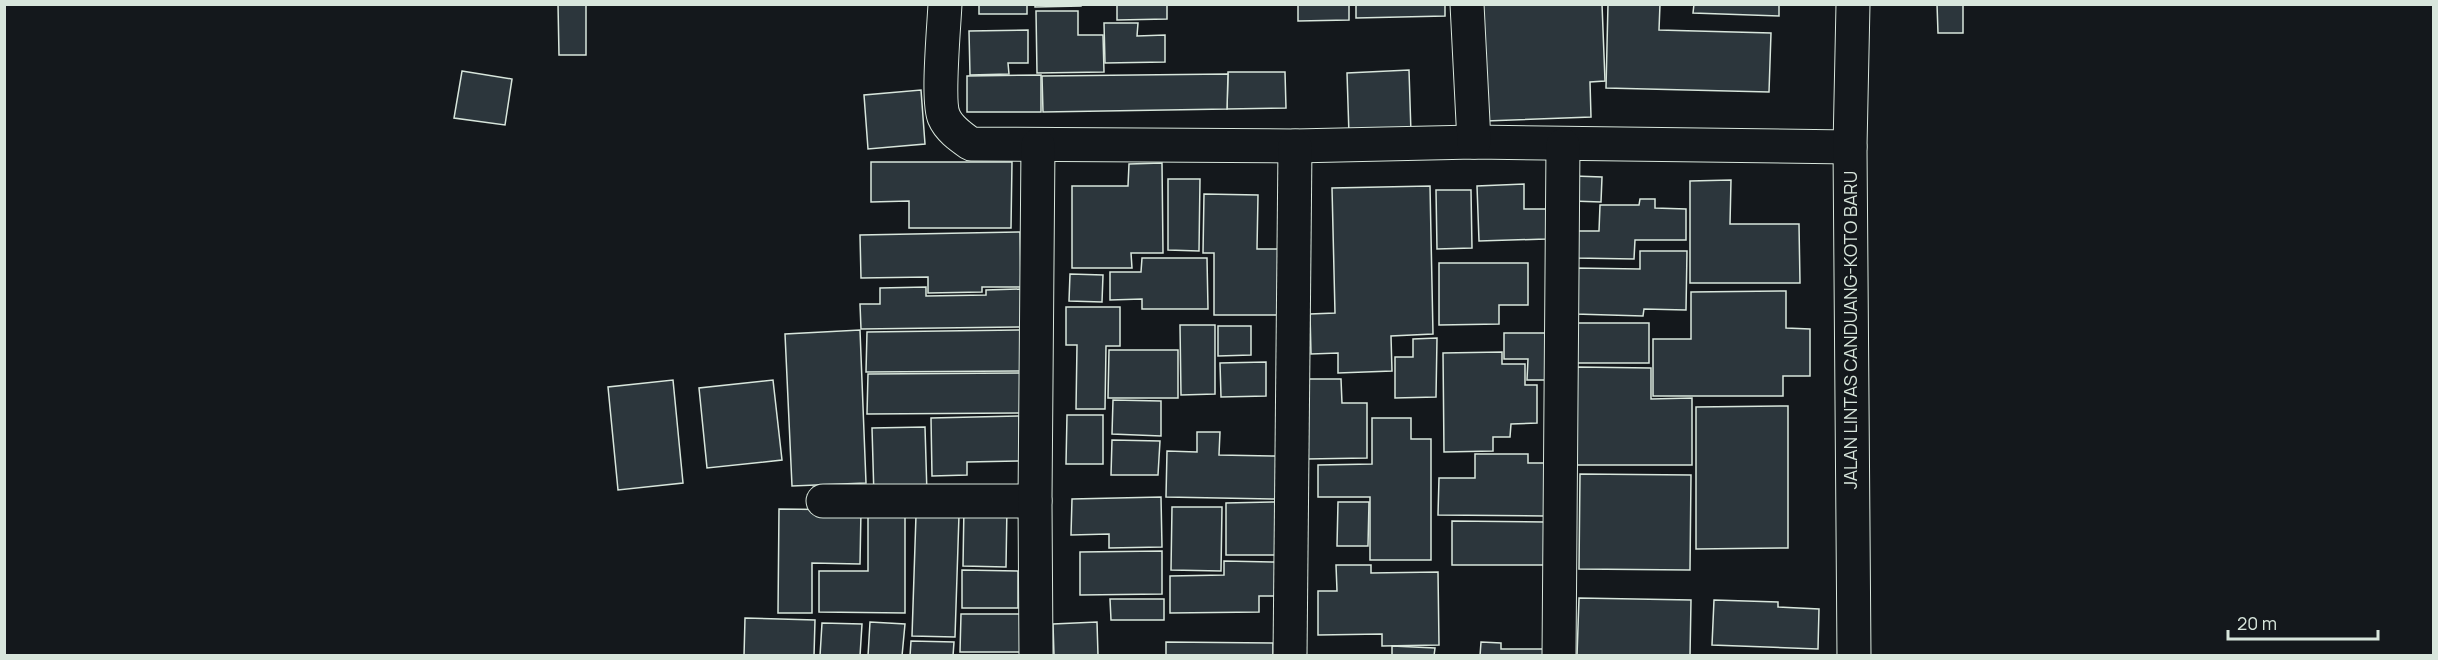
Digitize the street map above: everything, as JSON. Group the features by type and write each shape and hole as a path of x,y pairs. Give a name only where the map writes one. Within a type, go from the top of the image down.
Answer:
{"street":[{"path":"945,4 942,96 944,117 957,134 971,144 1295,146 1474,142 1563,145 1850,147"},
{"path":"1467,4 1474,142"},
{"name":"JALAN LINTAS CANDUANG-KOTO BARU","path":"1853,4 1850,147 1854,656"},
{"path":"1036,656 1038,145"},
{"path":"1559,656 1563,145"},
{"path":"1290,656 1295,146"},
{"path":"823,501 1035,501"}],"building":[{"path":"558,4 586,4 586,55 559,55"},
{"path":"979,4 1027,4 1027,14 979,14"},
{"path":"1035,4 1081,4 1081,6 1035,7"},
{"path":"1117,4 1167,4 1167,19 1117,20"},
{"path":"1298,4 1349,4 1349,20 1298,21"},
{"path":"1356,4 1445,4 1445,16 1356,18"},
{"path":"1483,4 1602,4 1605,81 1590,82 1591,117 1486,121"},
{"path":"1608,4 1660,4 1659,30 1771,33 1769,92 1606,88"},
{"path":"1694,4 1779,4 1779,16 1693,13"},
{"path":"1937,4 1963,4 1963,33 1938,33"},
{"path":"1036,11 1078,11 1078,35 1103,35 1104,72 1037,73"},
{"path":"1104,23 1138,23 1137,36 1165,35 1165,62 1105,63"},
{"path":"1028,30 1028,63 1008,63 1009,74 970,75 969,31"},
{"path":"1409,70 1411,133 1349,135 1347,73"},
{"path":"462,71 512,79 505,125 454,118"},
{"path":"1228,72 1285,72 1286,108 1227,109"},
{"path":"1228,74 1227,109 1043,112 1042,76"},
{"path":"1041,75 1041,112 967,112 967,76"},
{"path":"921,90 925,144 868,149 864,95"},
{"path":"871,162 1012,162 1011,228 909,228 909,201 871,202"},
{"path":"1162,163 1163,253 1131,253 1132,268 1072,268 1072,186 1128,186 1129,164"},
{"path":"1574,176 1602,177 1601,202 1572,201"},
{"path":"1168,179 1200,179 1199,251 1168,250"},
{"path":"1731,180 1730,224 1799,224 1800,283 1690,283 1690,181"},
{"path":"1524,184 1524,209 1546,209 1546,239 1479,241 1477,186"},
{"path":"1430,186 1433,334 1391,336 1392,371 1338,373 1338,353 1311,354 1310,314 1335,313 1332,188"},
{"path":"1436,190 1471,190 1472,248 1437,249"},
{"path":"1204,194 1258,195 1257,249 1282,249 1281,315 1214,315 1214,253 1203,253"},
{"path":"1640,199 1655,199 1655,208 1686,209 1686,240 1635,240 1634,259 1575,258 1576,231 1599,231 1600,205 1639,205"},
{"path":"1020,232 1021,287 982,287 982,292 928,293 928,277 861,278 860,235"},
{"path":"1640,251 1687,251 1686,310 1644,309 1643,316 1575,314 1575,268 1640,269"},
{"path":"1142,258 1207,258 1208,309 1142,309 1142,299 1110,300 1110,272 1141,272"},
{"path":"1439,263 1528,263 1528,305 1499,305 1499,324 1439,325"},
{"path":"1070,274 1103,275 1102,302 1069,301"},
{"path":"926,287 926,296 986,295 986,290 1022,289 1022,327 861,329 860,304 880,304 880,288"},
{"path":"1786,291 1786,328 1810,329 1810,376 1783,376 1783,396 1653,396 1653,339 1691,339 1691,292"},
{"path":"1066,307 1120,307 1120,346 1106,346 1105,409 1076,409 1077,345 1066,345"},
{"path":"1575,323 1649,323 1649,363 1575,363"},
{"path":"1180,325 1215,325 1215,394 1181,395"},
{"path":"1218,326 1251,326 1251,355 1218,356"},
{"path":"860,330 866,483 792,486 785,334"},
{"path":"1022,330 1022,371 866,372 867,332"},
{"path":"1504,333 1547,333 1547,380 1527,380 1528,359 1504,359"},
{"path":"1437,338 1436,397 1395,398 1395,357 1413,357 1413,339"},
{"path":"1109,350 1178,350 1178,398 1108,398"},
{"path":"1502,352 1502,364 1525,364 1525,385 1537,385 1537,423 1511,424 1510,437 1493,437 1493,451 1444,452 1443,353"},
{"path":"1266,362 1266,396 1221,397 1220,363"},
{"path":"1577,367 1651,368 1651,399 1692,398 1692,465 1577,465"},
{"path":"1023,373 1023,413 867,414 868,374"},
{"path":"1307,379 1341,379 1342,403 1367,403 1367,458 1306,459"},
{"path":"673,380 683,483 618,490 608,387"},
{"path":"773,380 782,460 707,468 699,388"},
{"path":"1113,400 1161,401 1161,436 1112,434"},
{"path":"1788,406 1788,548 1696,549 1696,407"},
{"path":"1067,415 1103,415 1103,464 1066,464"},
{"path":"1019,416 1020,461 967,462 967,475 932,476 931,418"},
{"path":"1372,418 1411,418 1411,439 1431,439 1431,560 1370,560 1370,497 1318,497 1318,465 1372,464"},
{"path":"925,427 927,494 874,497 872,428"},
{"path":"1197,432 1220,432 1219,455 1276,456 1276,499 1166,497 1167,451 1197,452"},
{"path":"1112,440 1160,441 1158,475 1111,475"},
{"path":"1475,454 1528,454 1528,463 1546,463 1545,516 1438,515 1439,478 1475,478"},
{"path":"1580,474 1691,475 1690,570 1579,569"},
{"path":"1161,497 1162,547 1109,548 1109,534 1071,535 1072,499"},
{"path":"1275,502 1275,555 1226,555 1226,503"},
{"path":"1338,502 1369,502 1368,546 1337,546"},
{"path":"964,505 1007,506 1006,567 963,566"},
{"path":"868,506 905,506 905,613 819,612 819,571 868,571"},
{"path":"1172,507 1222,507 1221,571 1171,570"},
{"path":"779,509 861,510 860,564 812,563 812,613 778,613"},
{"path":"916,515 959,515 955,637 912,636"},
{"path":"1452,521 1545,522 1544,565 1452,565"},
{"path":"1162,551 1162,594 1080,595 1080,552"},
{"path":"1224,561 1276,562 1276,596 1259,596 1259,612 1170,613 1170,576 1224,575"},
{"path":"1336,565 1371,565 1371,573 1438,572 1439,645 1382,646 1382,634 1318,635 1318,591 1337,591"},
{"path":"962,570 1018,571 1018,608 962,608"},
{"path":"1579,598 1691,600 1690,656 1577,656"},
{"path":"1110,599 1164,599 1164,620 1111,620"},
{"path":"1714,600 1778,602 1778,607 1819,609 1818,649 1712,645"},
{"path":"961,614 1025,614 1024,652 960,652"},
{"path":"745,618 815,620 814,656 744,656"},
{"path":"870,622 905,624 902,656 868,656"},
{"path":"1097,622 1098,655 1054,656 1053,624"},
{"path":"822,623 862,624 860,656 820,656"},
{"path":"911,641 954,642 953,656 910,656"},
{"path":"1166,642 1273,643 1273,656 1166,656"},
{"path":"1481,642 1501,643 1501,649 1547,649 1547,656 1480,656"},
{"path":"1392,646 1435,648 1434,656 1392,656"}]}
